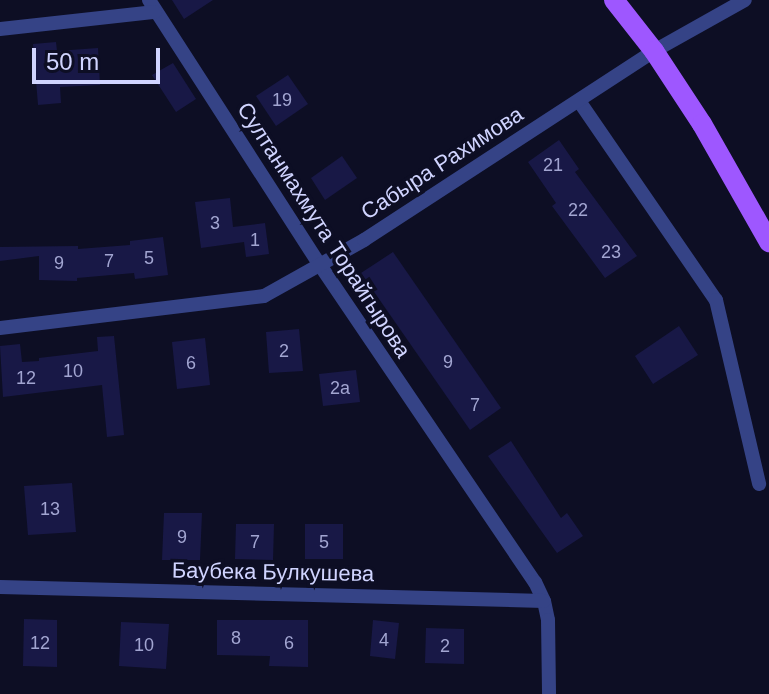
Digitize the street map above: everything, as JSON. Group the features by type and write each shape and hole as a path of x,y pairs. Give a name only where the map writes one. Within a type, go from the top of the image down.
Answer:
{"main road":[{"path":"614,0 654,51 739,185 769,242"}],"street":[{"name":"Сабыра Рахимова","path":"0,328 264,296 320,265 654,51 745,0"},
{"name":"Султанмахмута Торайгырова","path":"0,29 152,6 320,265 535,582 544,601"},
{"path":"579,101 716,300 759,484"},
{"name":"Баубека Булкушева","path":"0,587 544,601"},
{"path":"544,601 549,694"}],"building":[{"path":"172,0 213,0 184,19"},
{"path":"56,42 57,51 98,48 100,85 60,87 61,103 38,105 33,44"},
{"path":"173,63 196,99 176,112 152,75"},
{"path":"288,75 308,104 276,126 256,96"},
{"path":"559,140 579,169 575,172 637,256 605,278 552,206 556,203 528,162"},
{"path":"342,156 357,178 325,200 311,178"},
{"path":"230,198 233,227 265,223 269,254 246,257 244,242 201,248 195,202"},
{"path":"163,237 168,275 135,279 134,273 77,278 77,281 39,280 39,256 0,261 0,247 78,246 78,249 130,245 130,241"},
{"path":"393,252 501,408 470,430 361,273"},
{"path":"679,326 698,355 653,384 635,356"},
{"path":"299,329 303,371 269,373 266,332"},
{"path":"114,336 124,435 107,437 102,385 3,397 0,346 20,344 22,362 39,361 39,358 98,351 97,337"},
{"path":"205,338 210,385 177,389 172,342"},
{"path":"356,370 360,402 323,406 319,374"},
{"path":"511,441 561,518 567,513 583,536 557,553 488,456"},
{"path":"72,483 76,532 28,535 24,486"},
{"path":"164,513 202,513 200,560 162,560"},
{"path":"236,524 274,524 273,560 235,559"},
{"path":"305,524 343,524 343,559 305,559"},
{"path":"24,619 57,620 57,667 23,666"},
{"path":"217,620 308,620 308,667 269,666 270,656 217,655"},
{"path":"373,620 399,623 395,659 370,656"},
{"path":"121,622 169,624 166,669 119,666"},
{"path":"426,628 464,629 464,664 425,663"}]}
